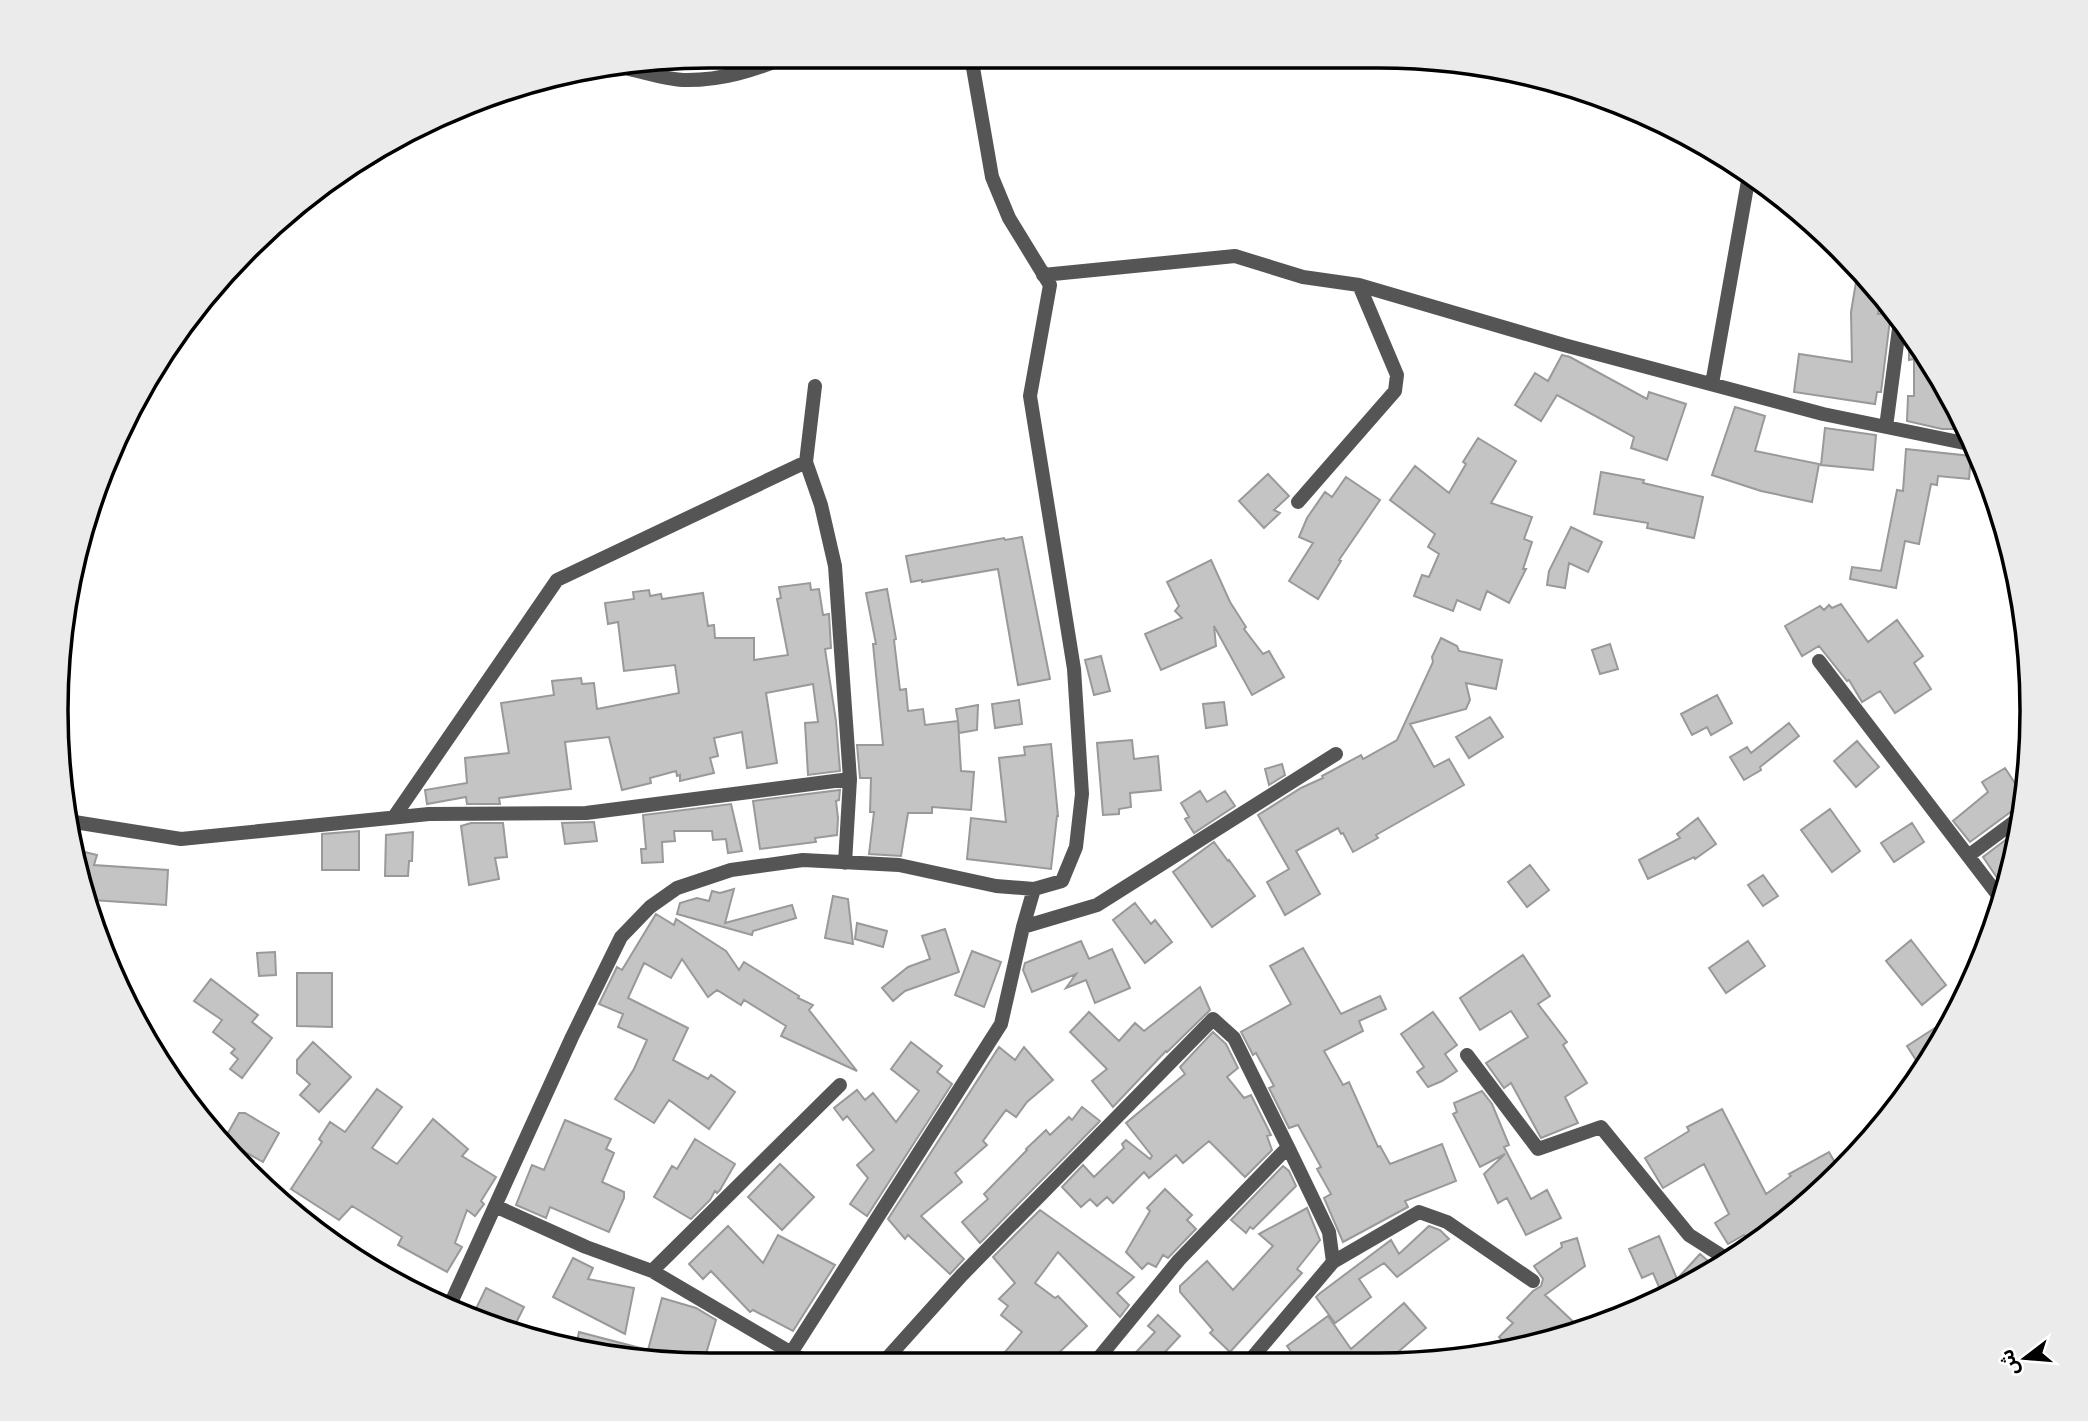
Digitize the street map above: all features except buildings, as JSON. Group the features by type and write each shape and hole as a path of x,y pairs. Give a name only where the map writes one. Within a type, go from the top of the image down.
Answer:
{"street":[{"path":"645,72 682,80 727,78 761,68"},
{"path":"453,1299 572,1037 621,937 650,907 677,888 731,870 803,860 899,865 996,886 1034,888 1062,881 1076,847 1082,794 1074,669 1030,396 1049,285 1009,218 992,177 973,68"},
{"path":"1712,384 1747,186"},
{"path":"1043,275 1235,256 1303,277 1359,285 1552,341 1823,414 1961,441"},
{"path":"1298,502 1395,391 1396,376 1359,285"},
{"path":"1886,427 1898,335"},
{"path":"816,386 806,462 821,505 835,566 850,779 845,863"},
{"path":"394,817 557,580 806,462"},
{"path":"1819,661 1994,890"},
{"path":"1023,926 1097,905 1336,754"},
{"path":"79,823 181,839 429,814 586,813 850,779"},
{"path":"1969,856 2009,826"},
{"path":"495,1206 586,1247 652,1271 791,1353 1001,1024 1034,888"},
{"path":"892,1353 961,1276 1213,1019 1234,1038 1288,1147 1329,1232 1333,1262"},
{"path":"1467,1055 1538,1149 1601,1127 1689,1235 1719,1254"},
{"path":"652,1271 840,1084"},
{"path":"1103,1353 1179,1260 1288,1147"},
{"path":"1256,1353 1333,1262 1419,1212 1447,1222 1534,1281"}]}
